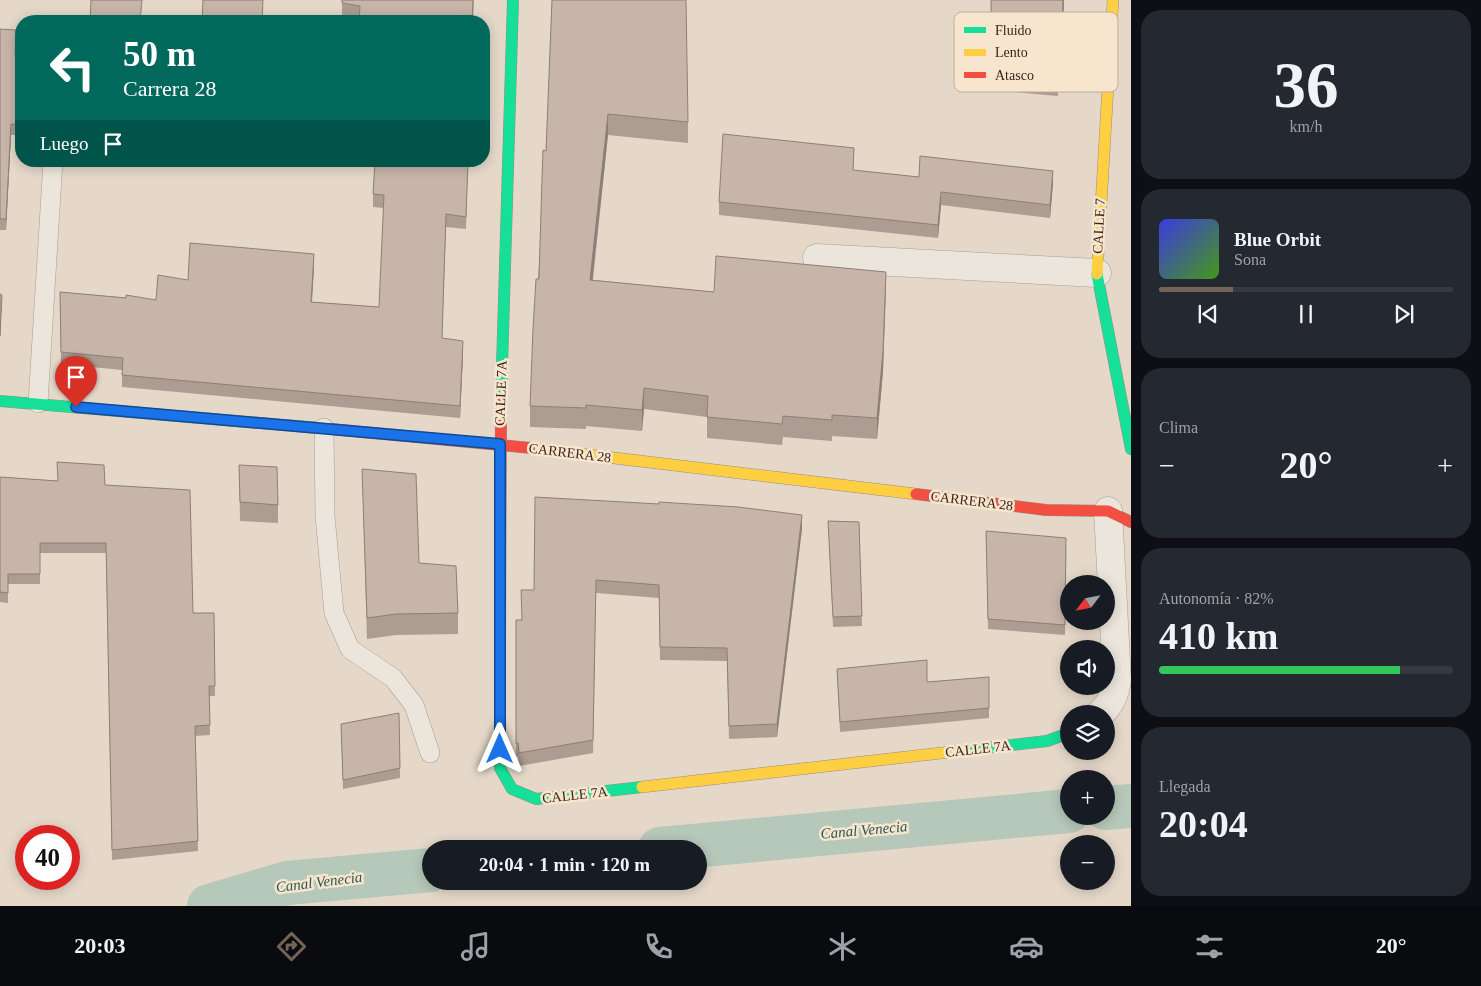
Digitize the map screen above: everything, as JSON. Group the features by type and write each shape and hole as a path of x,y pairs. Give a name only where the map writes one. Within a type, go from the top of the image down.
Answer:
{"main road":[{"name":"CALLE 7A","path":"513,0 500,444 500,768 512,789 536,799 1047,741 1060,736"},
{"name":"CALLE 7","path":"1108,92 1097,273 1131,449"},
{"name":"CARRERA 28","path":"0,401 500,444 1046,510 1121,512"}],"street":[{"path":"817,258 1097,273"},
{"path":"1115,701 1121,512"}],"lane":[{"path":"38,403 53,167"},
{"path":"324,428 325,516 334,613 350,648 393,678 414,705 430,753"}],"building":[{"path":"91,0 142,0 141,15 90,15"},
{"path":"203,0 263,0 262,15 202,15"},
{"path":"342,0 473,0 472,15 359,15 360,6 342,3"},
{"path":"552,0 686,0 688,122 608,114 590,280 714,292 716,256 886,272 883,351 877,418 832,415 832,420 783,416 782,424 707,417 708,396 644,388 642,410 586,405 586,408 530,406 536,279 539,279 543,150 546,151"},
{"path":"991,0 1063,0 1062,12 991,12"},
{"path":"0,29 15,30 15,124 11,124 6,219 0,219"},
{"path":"723,134 854,148 853,170 919,177 920,156 1053,171 1050,205 941,192 938,225 719,202"},
{"path":"375,167 468,167 466,217 446,214 442,338 463,341 460,406 122,375 123,358 61,352 60,292 126,298 126,295 156,300 158,275 188,280 190,243 314,254 311,302 379,307 384,195 373,194"},
{"path":"0,294 2,295 0,336"},
{"path":"57,462 104,465 105,485 190,490 193,613 214,613 215,686 209,686 210,725 195,726 198,841 112,850 106,543 40,543 40,574 8,574 8,593 0,592 0,477 58,481"},
{"path":"239,465 277,467 278,505 240,502"},
{"path":"362,469 416,474 419,563 456,566 458,613 396,614 367,618"},
{"path":"535,497 738,507 802,515 777,724 729,726 727,648 660,647 659,585 596,580 593,740 519,753 518,743 516,744 516,620 522,620 521,590 534,590"},
{"path":"828,521 859,522 862,616 833,617"},
{"path":"986,531 1066,538 1066,575 1060,575 1060,625 988,619"},
{"path":"927,660 927,682 989,677 989,708 840,722 837,669"},
{"path":"399,713 400,768 343,780 341,724"}],"waterway":[{"name":"Canal Venecia","path":"1115,807 1131,806"},
{"name":"Canal Venecia","path":"707,845 1060,812"},
{"name":"Canal Venecia","path":"209,906 287,883 422,871"}],"traffic: fast":[{"path":"501,400 513,0"},
{"path":"1097,274 1131,449"},
{"path":"0,401 331,429"},
{"path":"500,646 500,768 512,789 536,799 642,787"},
{"path":"959,751 1047,741 1060,736"}],"traffic: slow":[{"path":"1112,12 1113,0"},
{"path":"1097,274 1108,92"},
{"path":"531,448 916,494"},
{"path":"642,787 959,751"}],"traffic: jam":[{"path":"500,646 501,400"},
{"path":"331,429 531,448"},
{"path":"916,494 1046,510 1108,511 1131,522"}],"route":[{"path":"76,407 500,444 500,749"}]}
